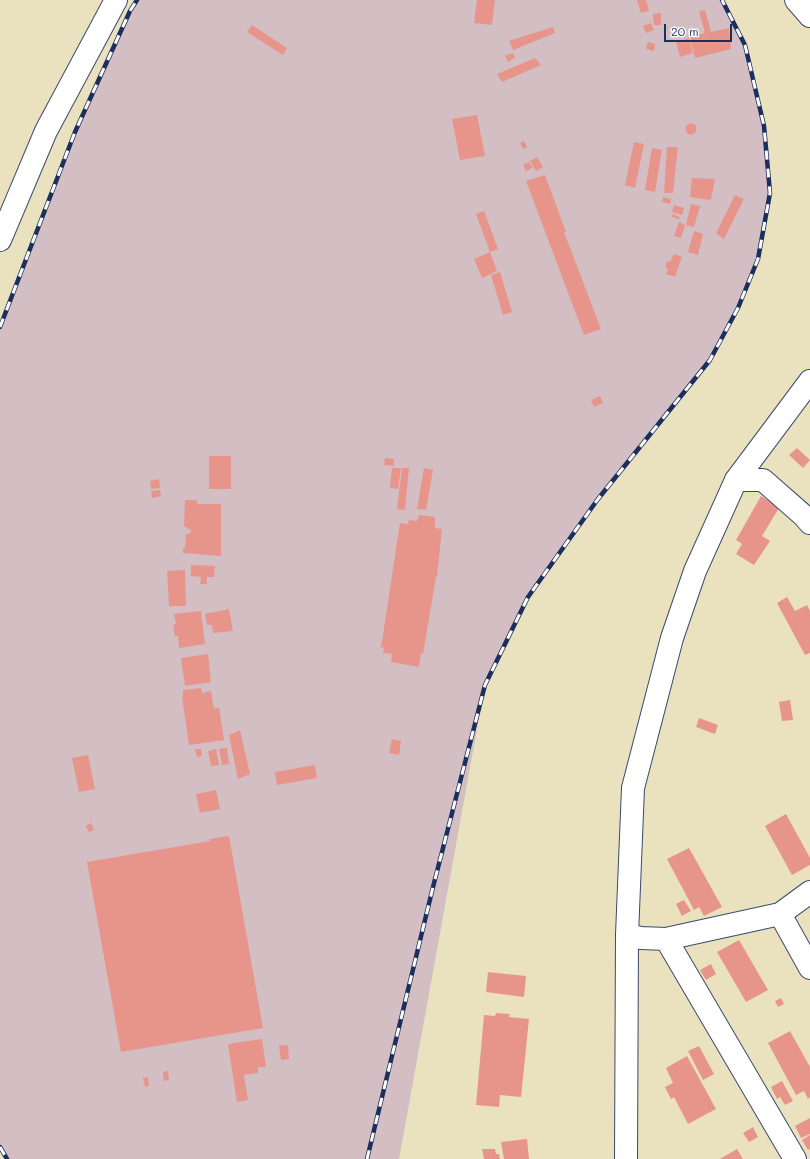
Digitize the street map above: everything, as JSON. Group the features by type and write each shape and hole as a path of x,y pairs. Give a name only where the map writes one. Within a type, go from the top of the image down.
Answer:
{"street":[{"path":"0,240 46,131 116,0"},
{"path":"796,0 810,16"},
{"path":"626,1159 626,935 633,788 672,638 695,571 736,480 810,381"},
{"path":"736,480 763,480 810,523"},
{"path":"626,935 641,938 666,939 780,914 810,892"},
{"path":"780,914 810,968"},
{"path":"666,939 795,1159"}],"shaded area":[{"path":"137,0 722,0 745,45 764,126 770,193 758,259 738,308 710,360 598,499 528,597 485,685 399,1159 7,1159 0,1147 0,327 75,132 130,11"}],"building":[{"path":"477,0 495,0 492,25 474,23"},
{"path":"637,0 646,0 649,11 641,13"},
{"path":"705,10 711,32 729,28 731,49 695,58 690,37 705,33 699,11"},
{"path":"661,13 661,25 654,25 653,14"},
{"path":"651,23 654,30 646,33 643,26"},
{"path":"252,25 287,48 283,55 247,32"},
{"path":"553,27 555,33 513,50 509,41"},
{"path":"689,38 693,53 680,57 676,42"},
{"path":"648,42 655,44 654,51 646,49"},
{"path":"513,53 515,58 508,62 505,56"},
{"path":"535,58 541,65 502,82 497,74"},
{"path":"477,115 485,156 460,160 452,119"},
{"path":"689,124 693,124 695,125 695,133 689,134 686,131 686,127"},
{"path":"524,141 527,147 523,149 520,143"},
{"path":"634,142 644,144 635,188 625,185"},
{"path":"667,147 678,147 673,193 664,193"},
{"path":"652,148 662,150 655,192 645,190"},
{"path":"537,157 543,167 536,171 530,161"},
{"path":"529,162 533,168 526,171 523,165"},
{"path":"545,175 566,232 564,232 601,329 584,335 526,181"},
{"path":"692,178 715,179 711,200 690,197"},
{"path":"735,195 744,199 724,239 716,233"},
{"path":"663,197 671,199 670,204 662,202"},
{"path":"691,204 700,206 694,227 686,225"},
{"path":"674,205 684,208 682,215 672,212"},
{"path":"484,211 498,249 490,252 476,214"},
{"path":"673,214 680,217 679,219 672,217"},
{"path":"679,222 685,225 681,238 674,236"},
{"path":"694,231 703,234 698,255 688,252"},
{"path":"490,252 497,271 482,278 474,259"},
{"path":"674,254 682,257 675,277 666,274 668,269 665,268 667,261 670,262"},
{"path":"500,272 512,312 503,315 491,275"},
{"path":"600,396 603,403 594,407 591,400"},
{"path":"797,448 810,460 803,468 789,455"},
{"path":"209,456 231,456 231,489 209,489"},
{"path":"385,458 394,459 394,466 384,465"},
{"path":"392,468 401,468 398,489 390,488"},
{"path":"402,468 409,468 405,510 397,509"},
{"path":"424,468 433,470 426,510 417,509"},
{"path":"159,479 160,488 151,489 150,481"},
{"path":"160,490 161,496 152,498 151,491"},
{"path":"761,496 779,508 762,536 770,541 754,565 736,554 742,544 736,540"},
{"path":"185,500 196,500 198,504 221,504 221,556 183,553 186,534 189,534 192,531 184,526"},
{"path":"419,515 435,517 435,528 442,529 437,576 423,654 421,653 419,667 391,662 392,654 383,653 384,647 381,648 400,523 408,524 409,520 417,521"},
{"path":"191,565 215,566 214,577 207,577 207,584 200,584 201,577 191,576"},
{"path":"185,570 186,606 169,606 167,571"},
{"path":"787,597 795,611 807,605 810,611 810,653 805,655 777,603"},
{"path":"229,609 233,631 213,633 212,625 207,625 205,614"},
{"path":"201,611 205,644 179,648 178,636 175,636 173,625 176,624 174,614"},
{"path":"208,654 211,682 185,686 181,658"},
{"path":"201,688 202,693 211,691 214,709 219,707 224,740 189,745 182,697 183,690"},
{"path":"790,700 793,720 782,721 779,702"},
{"path":"699,718 718,725 715,734 696,727"},
{"path":"240,730 250,774 238,779 229,735"},
{"path":"392,739 401,741 399,755 389,753"},
{"path":"227,748 229,764 222,765 219,749"},
{"path":"195,749 201,749 202,756 197,757"},
{"path":"216,749 219,765 211,766 208,751"},
{"path":"88,755 95,789 79,792 72,758"},
{"path":"315,765 317,778 277,785 275,772"},
{"path":"216,790 220,809 200,813 196,794"},
{"path":"786,814 810,858 810,865 792,875 765,826"},
{"path":"91,823 94,830 89,832 86,826"},
{"path":"229,836 263,1028 121,1052 87,862 210,841 210,839"},
{"path":"689,848 722,907 704,916 699,907 694,910 667,859"},
{"path":"684,900 691,911 682,916 676,904"},
{"path":"739,940 768,990 746,1002 717,952"},
{"path":"711,964 716,974 706,980 700,970"},
{"path":"488,972 526,976 524,997 486,992"},
{"path":"781,998 784,1004 778,1007 775,1001"},
{"path":"496,1013 510,1014 509,1017 529,1019 521,1097 500,1095 499,1107 476,1105 484,1015 495,1016"},
{"path":"790,1031 810,1067 810,1097 808,1099 804,1091 796,1095 768,1043"},
{"path":"262,1039 266,1067 258,1067 258,1073 244,1075 248,1100 237,1102 228,1044"},
{"path":"288,1045 289,1059 281,1060 279,1046"},
{"path":"699,1046 714,1074 703,1080 688,1051"},
{"path":"687,1056 716,1109 688,1124 674,1097 671,1099 665,1087 673,1083 666,1068"},
{"path":"168,1071 169,1080 164,1081 163,1072"},
{"path":"148,1077 149,1086 145,1087 143,1078"},
{"path":"782,1081 793,1101 785,1105 780,1097 777,1099 771,1087"},
{"path":"810,1118 810,1134 801,1138 795,1126"},
{"path":"753,1127 758,1137 749,1142 743,1133"},
{"path":"810,1135 810,1149 808,1150 802,1140"},
{"path":"527,1139 529,1159 504,1159 501,1142"},
{"path":"482,1149 495,1149 496,1154 499,1154 500,1159 484,1159"},
{"path":"737,1149 743,1159 720,1159"}],"railway":[{"path":"0,327 75,132 130,11 137,0"},
{"path":"367,1159 433,887 485,685 528,597 598,499 710,360 738,308 758,259 770,193 764,126 745,45 722,0"},
{"path":"0,1147 7,1159"}]}
